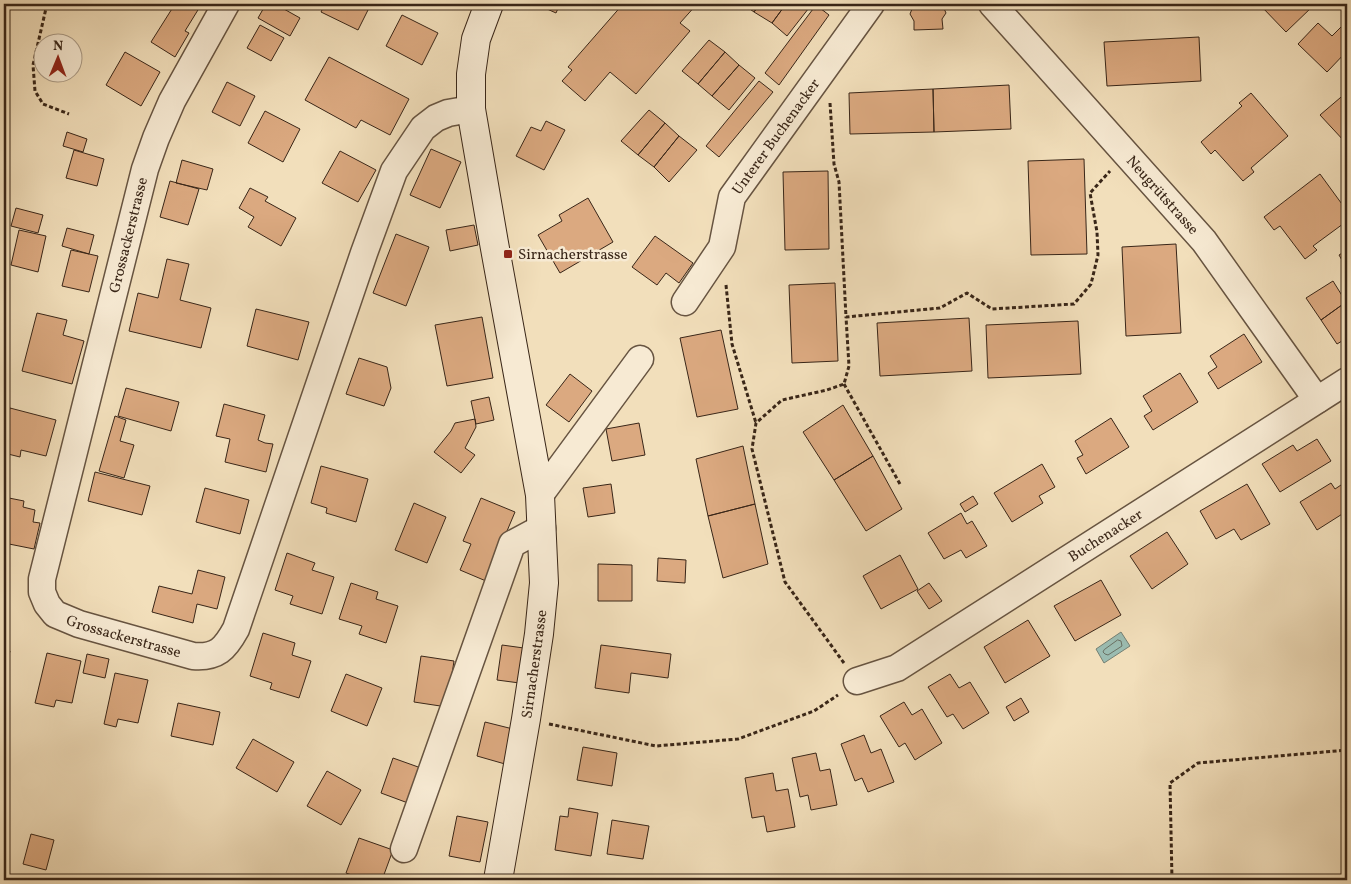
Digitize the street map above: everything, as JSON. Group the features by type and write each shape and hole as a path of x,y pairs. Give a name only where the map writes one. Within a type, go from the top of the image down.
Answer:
{"street":[{"name":"Grossackerstrasse","path":"226,4 172,101 145,169 42,579 42,592 47,604 55,614 79,624 193,656 203,657 215,653 226,646 236,629 364,253 394,171 430,122 448,113 471,109"},
{"name":"Sirnacherstrasse","path":"489,4 476,39 471,74 471,109 540,495 544,583 539,634 526,719 498,880"},
{"name":"Unterer Buchenacker","path":"685,302 722,248 732,197 871,4"},
{"name":"Neugrütstrasse","path":"992,4 1204,241 1317,400"},
{"path":"540,495 640,358"},
{"name":"Buchenacker","path":"858,681 897,668 1347,380"},
{"path":"404,849 512,544 542,528"}],"path":[{"path":"47,4 32,65 35,92 43,104 69,114"},
{"path":"830,101 834,164 839,182 849,366 844,384 900,484"},
{"path":"846,317 940,308 967,293 992,309 1074,304 1092,284 1098,256 1097,232 1090,193 1126,154"},
{"path":"526,719 656,746 738,739 814,711 858,681 785,582 752,449 756,423 732,344 726,284"},
{"path":"756,423 782,400 827,390 844,384"},
{"path":"1172,880 1170,783 1198,763 1347,750"}],"water":[{"path":"1121,632 1130,646 1104,663 1096,649"}],"building":[{"path":"175,4 201,5 185,31 189,33 175,57 151,42"},
{"path":"266,4 275,4 300,18 290,36 258,18"},
{"path":"325,4 371,4 358,30 321,12"},
{"path":"536,4 560,4 556,13"},
{"path":"623,4 697,4 680,23 690,31 636,94 610,72 585,101 562,81 572,70 568,67"},
{"path":"743,4 760,4 754,12"},
{"path":"760,4 786,4 772,23 754,12"},
{"path":"786,4 812,4 787,36 772,23"},
{"path":"914,4 942,4 946,13 942,19 943,29 914,30 914,21 910,14"},
{"path":"1016,4 1045,4 1016,6"},
{"path":"1263,4 1311,4 1313,6 1286,32 1261,6"},
{"path":"816,5 829,15 779,85 765,73"},
{"path":"402,15 438,33 422,65 386,46"},
{"path":"1347,21 1347,51 1327,72 1298,44 1318,23 1332,36"},
{"path":"260,25 284,38 271,61 247,48"},
{"path":"1199,37 1201,81 1107,86 1104,42"},
{"path":"709,40 725,52 698,84 682,71"},
{"path":"125,52 160,72 141,106 106,85"},
{"path":"725,52 739,65 712,96 698,84"},
{"path":"329,57 409,99 390,135 361,120 356,128 305,100"},
{"path":"739,65 755,78 729,110 712,96"},
{"path":"759,81 773,92 719,157 706,146"},
{"path":"227,82 255,96 240,126 212,112"},
{"path":"1009,85 1011,129 934,132 933,89"},
{"path":"933,89 934,132 850,134 849,93"},
{"path":"1347,92 1347,140 1345,142 1320,115"},
{"path":"1251,93 1288,136 1251,168 1254,172 1243,181 1215,150 1211,154 1201,142 1242,106 1239,103"},
{"path":"649,110 665,123 638,155 621,141"},
{"path":"265,111 300,129 283,162 248,143"},
{"path":"546,121 565,130 544,170 516,156 531,127 541,131"},
{"path":"665,123 679,136 654,167 638,155"},
{"path":"67,132 87,139 83,152 63,146"},
{"path":"679,136 697,150 669,182 654,167"},
{"path":"431,149 461,162 440,208 410,195"},
{"path":"74,150 104,159 97,186 66,178"},
{"path":"340,151 376,170 358,202 322,183"},
{"path":"1084,159 1087,254 1031,255 1028,161"},
{"path":"182,160 213,169 207,190 176,183"},
{"path":"828,171 829,249 785,250 783,172"},
{"path":"1320,174 1347,211 1347,221 1313,246 1317,250 1305,259 1280,226 1274,230 1264,217"},
{"path":"170,181 199,189 188,225 160,217"},
{"path":"250,188 268,197 265,201 296,218 281,246 248,227 254,217 239,208"},
{"path":"588,198 613,242 560,273 538,235 562,221 559,215"},
{"path":"16,208 43,215 38,233 11,226"},
{"path":"474,225 478,245 450,251 446,230"},
{"path":"67,228 94,235 89,254 62,246"},
{"path":"19,230 46,236 38,272 11,265"},
{"path":"396,234 429,247 406,306 373,293"},
{"path":"655,236 693,263 679,283 666,273 657,285 632,267"},
{"path":"1176,244 1181,333 1126,336 1122,247"},
{"path":"71,250 98,256 89,292 62,286"},
{"path":"1347,250 1347,269 1339,255"},
{"path":"167,259 189,264 180,300 211,308 201,348 129,331 138,293 158,298"},
{"path":"1333,281 1346,302 1321,320 1306,298"},
{"path":"835,283 838,361 792,363 789,285"},
{"path":"1346,302 1347,338 1337,344 1321,320"},
{"path":"256,309 309,322 298,360 247,346"},
{"path":"37,313 67,320 63,335 84,341 72,384 22,371"},
{"path":"482,317 493,378 447,386 435,325"},
{"path":"969,318 972,371 880,376 877,323"},
{"path":"1078,321 1081,374 988,378 986,325"},
{"path":"721,330 738,409 697,417 680,338"},
{"path":"1244,334 1262,362 1218,389 1208,373 1217,367 1210,356"},
{"path":"359,358 387,367 391,388 384,406 346,394"},
{"path":"1180,373 1198,402 1153,430 1144,416 1152,411 1143,396"},
{"path":"570,374 592,391 569,422 546,405"},
{"path":"126,388 179,402 171,431 118,416"},
{"path":"489,397 494,420 476,424 471,401"},
{"path":"224,404 265,415 258,440 273,444 266,472 225,462 230,439 216,436"},
{"path":"843,405 873,456 834,480 803,432"},
{"path":"10,408 56,420 46,456 21,450 20,457 4,453 4,434"},
{"path":"115,416 126,420 120,441 134,445 124,478 99,471"},
{"path":"1111,418 1129,447 1086,474 1077,458 1083,455 1075,441"},
{"path":"475,419 476,427 465,448 475,455 461,473 434,452 455,423"},
{"path":"639,423 645,455 612,461 606,429"},
{"path":"1317,439 1331,461 1280,492 1262,464 1293,445 1297,451"},
{"path":"743,446 755,504 708,516 696,459"},
{"path":"873,456 902,509 866,531 834,480"},
{"path":"1042,464 1055,487 1039,496 1043,503 1012,522 994,493"},
{"path":"321,466 368,479 356,522 326,513 327,508 311,503"},
{"path":"95,472 150,486 142,515 88,501"},
{"path":"1347,481 1347,511 1317,530 1300,502 1331,483 1335,489"},
{"path":"611,484 615,513 588,517 583,488"},
{"path":"1247,484 1270,524 1241,540 1234,529 1216,539 1200,511"},
{"path":"205,488 249,500 240,534 196,522"},
{"path":"973,496 978,504 965,512 960,504"},
{"path":"4,497 24,501 23,507 35,510 33,522 40,523 34,549 4,543"},
{"path":"481,498 515,512 486,581 460,570 471,544 463,541"},
{"path":"414,503 446,517 427,563 395,550"},
{"path":"755,504 768,564 723,578 708,516"},
{"path":"961,513 967,524 972,521 987,546 966,558 961,550 944,559 928,533"},
{"path":"1167,532 1188,564 1152,589 1130,556"},
{"path":"287,553 315,563 312,570 334,577 322,614 290,604 293,596 275,590"},
{"path":"900,555 918,589 881,609 863,576"},
{"path":"658,558 686,560 685,583 657,581"},
{"path":"598,564 632,565 632,601 598,601"},
{"path":"198,570 225,577 217,609 197,604 193,623 152,612 159,586 192,594"},
{"path":"1101,580 1121,615 1075,641 1054,606"},
{"path":"351,583 378,592 376,599 398,606 386,643 359,634 362,626 339,619"},
{"path":"929,583 942,601 929,609 917,591"},
{"path":"1028,620 1050,656 1005,683 984,647"},
{"path":"263,633 295,643 292,655 311,661 299,698 270,689 272,683 250,676"},
{"path":"502,645 531,649 527,684 497,680"},
{"path":"601,645 671,654 668,678 631,673 629,693 595,688"},
{"path":"4,649 10,651 4,674"},
{"path":"47,653 81,661 72,703 56,700 54,707 35,703"},
{"path":"87,654 109,659 105,678 83,673"},
{"path":"421,656 454,661 447,707 414,702"},
{"path":"115,673 148,680 138,723 118,719 116,727 104,724"},
{"path":"346,674 382,688 367,726 331,711"},
{"path":"950,674 959,688 970,682 989,713 963,729 953,714 947,717 928,687"},
{"path":"1021,698 1029,712 1014,721 1006,707"},
{"path":"904,702 912,715 922,709 942,743 915,760 905,743 899,747 880,716"},
{"path":"178,703 220,712 213,745 171,736"},
{"path":"485,722 521,731 512,766 477,756"},
{"path":"864,735 871,753 881,749 894,782 868,792 862,778 855,781 841,744"},
{"path":"253,739 294,762 277,792 236,768"},
{"path":"583,747 617,753 612,786 577,780"},
{"path":"816,753 820,771 830,769 837,805 811,810 808,795 800,797 792,758"},
{"path":"393,758 421,768 408,803 381,793"},
{"path":"327,771 361,790 341,825 307,806"},
{"path":"773,773 776,791 788,789 795,827 767,832 764,816 752,818 745,778"},
{"path":"569,808 598,813 591,856 555,850 560,816 568,817"},
{"path":"457,816 488,822 480,862 449,856"},
{"path":"612,820 649,826 643,859 607,854"},
{"path":"31,834 54,840 46,870 23,864"},
{"path":"359,838 393,850 382,880 366,880 346,873"}],"place":[{"name":"Sirnacherstrasse","path":"508,254"}]}
